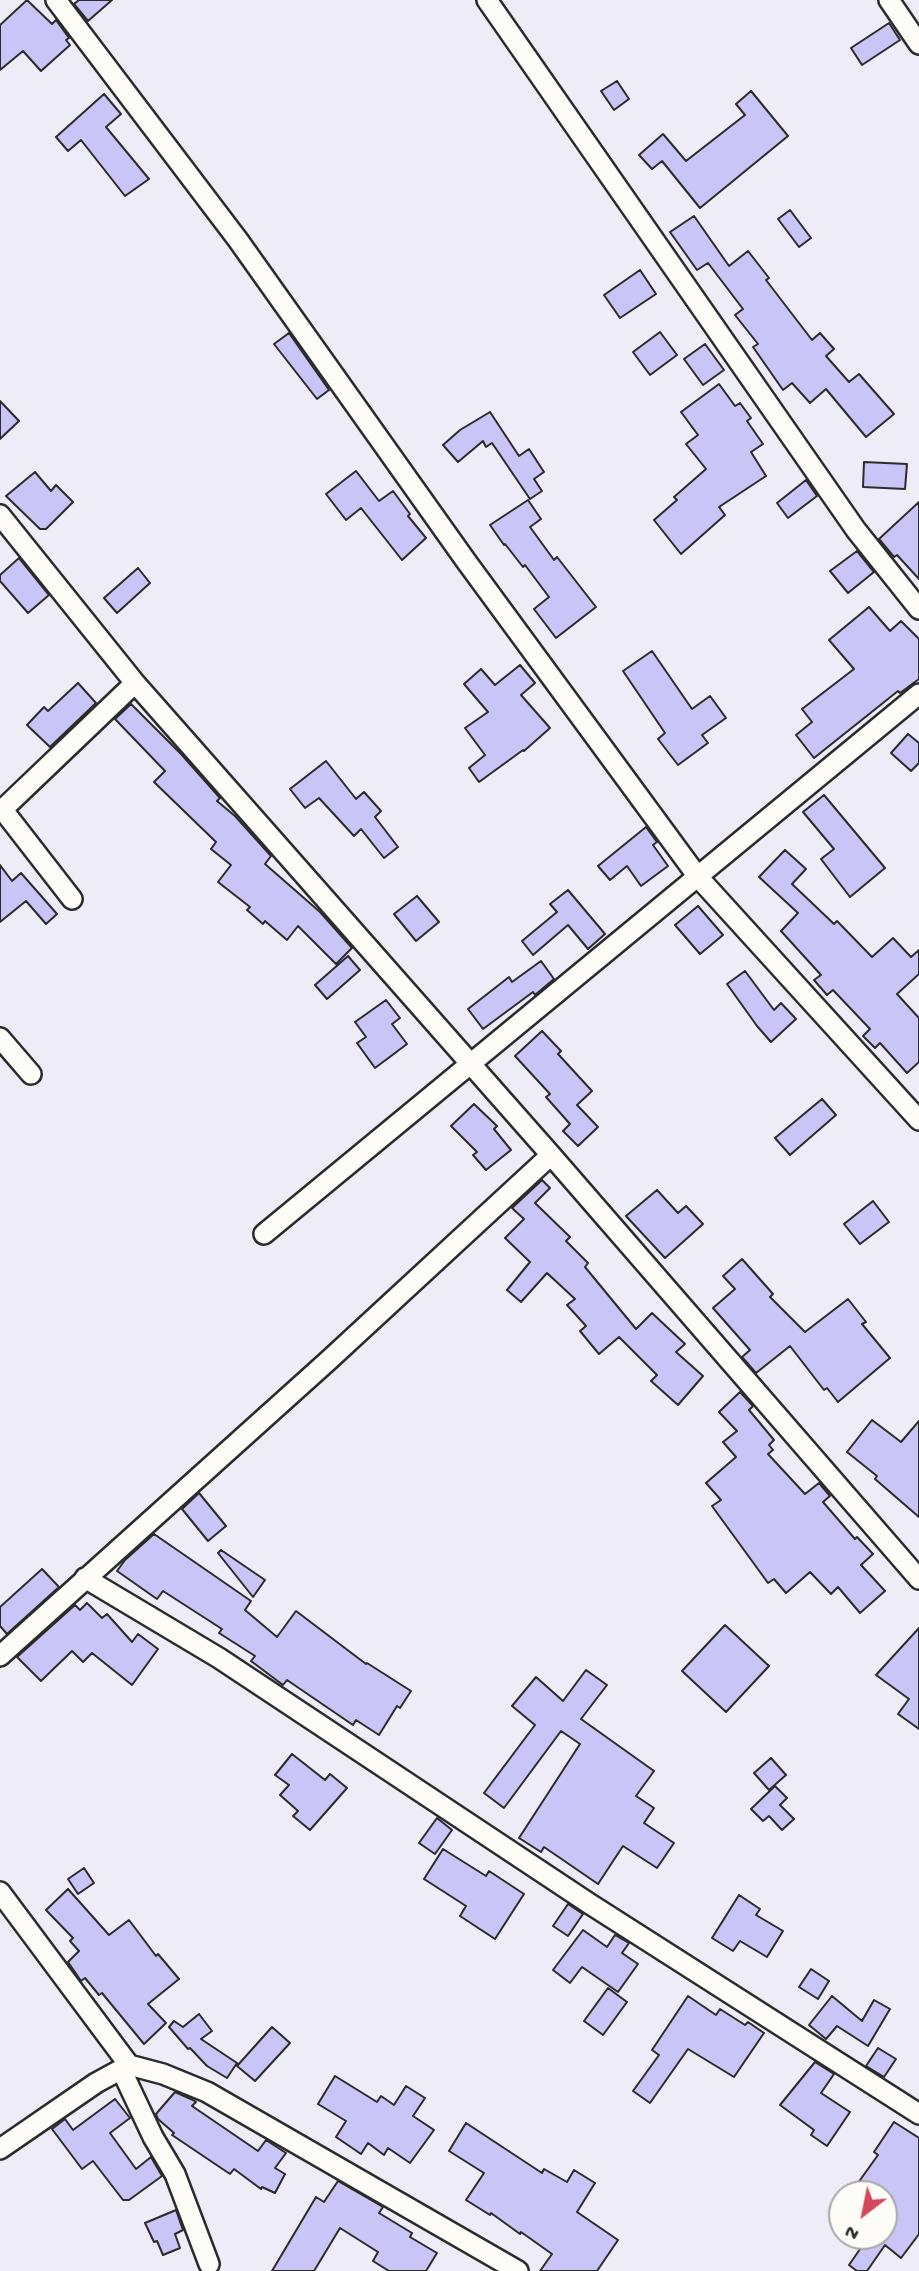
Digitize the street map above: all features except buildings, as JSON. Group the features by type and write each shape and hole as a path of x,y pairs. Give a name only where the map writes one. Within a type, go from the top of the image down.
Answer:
{"street":[{"path":"56,0 239,240 466,561 698,877 919,1120"},
{"path":"487,0 856,530 919,609"},
{"path":"889,0 919,44"},
{"path":"0,515 135,683 551,1155 919,1579"},
{"path":"72,899 1,811 135,683"},
{"path":"264,1234 919,694"},
{"path":"0,1038 31,1074"},
{"path":"0,1656 329,1360 551,1155"},
{"path":"85,1578 219,1658 590,1904 919,2114"},
{"path":"0,1892 125,2067 153,2137 175,2174 209,2264"},
{"path":"0,2149 96,2083 125,2067 163,2074 207,2092 518,2271"}]}
